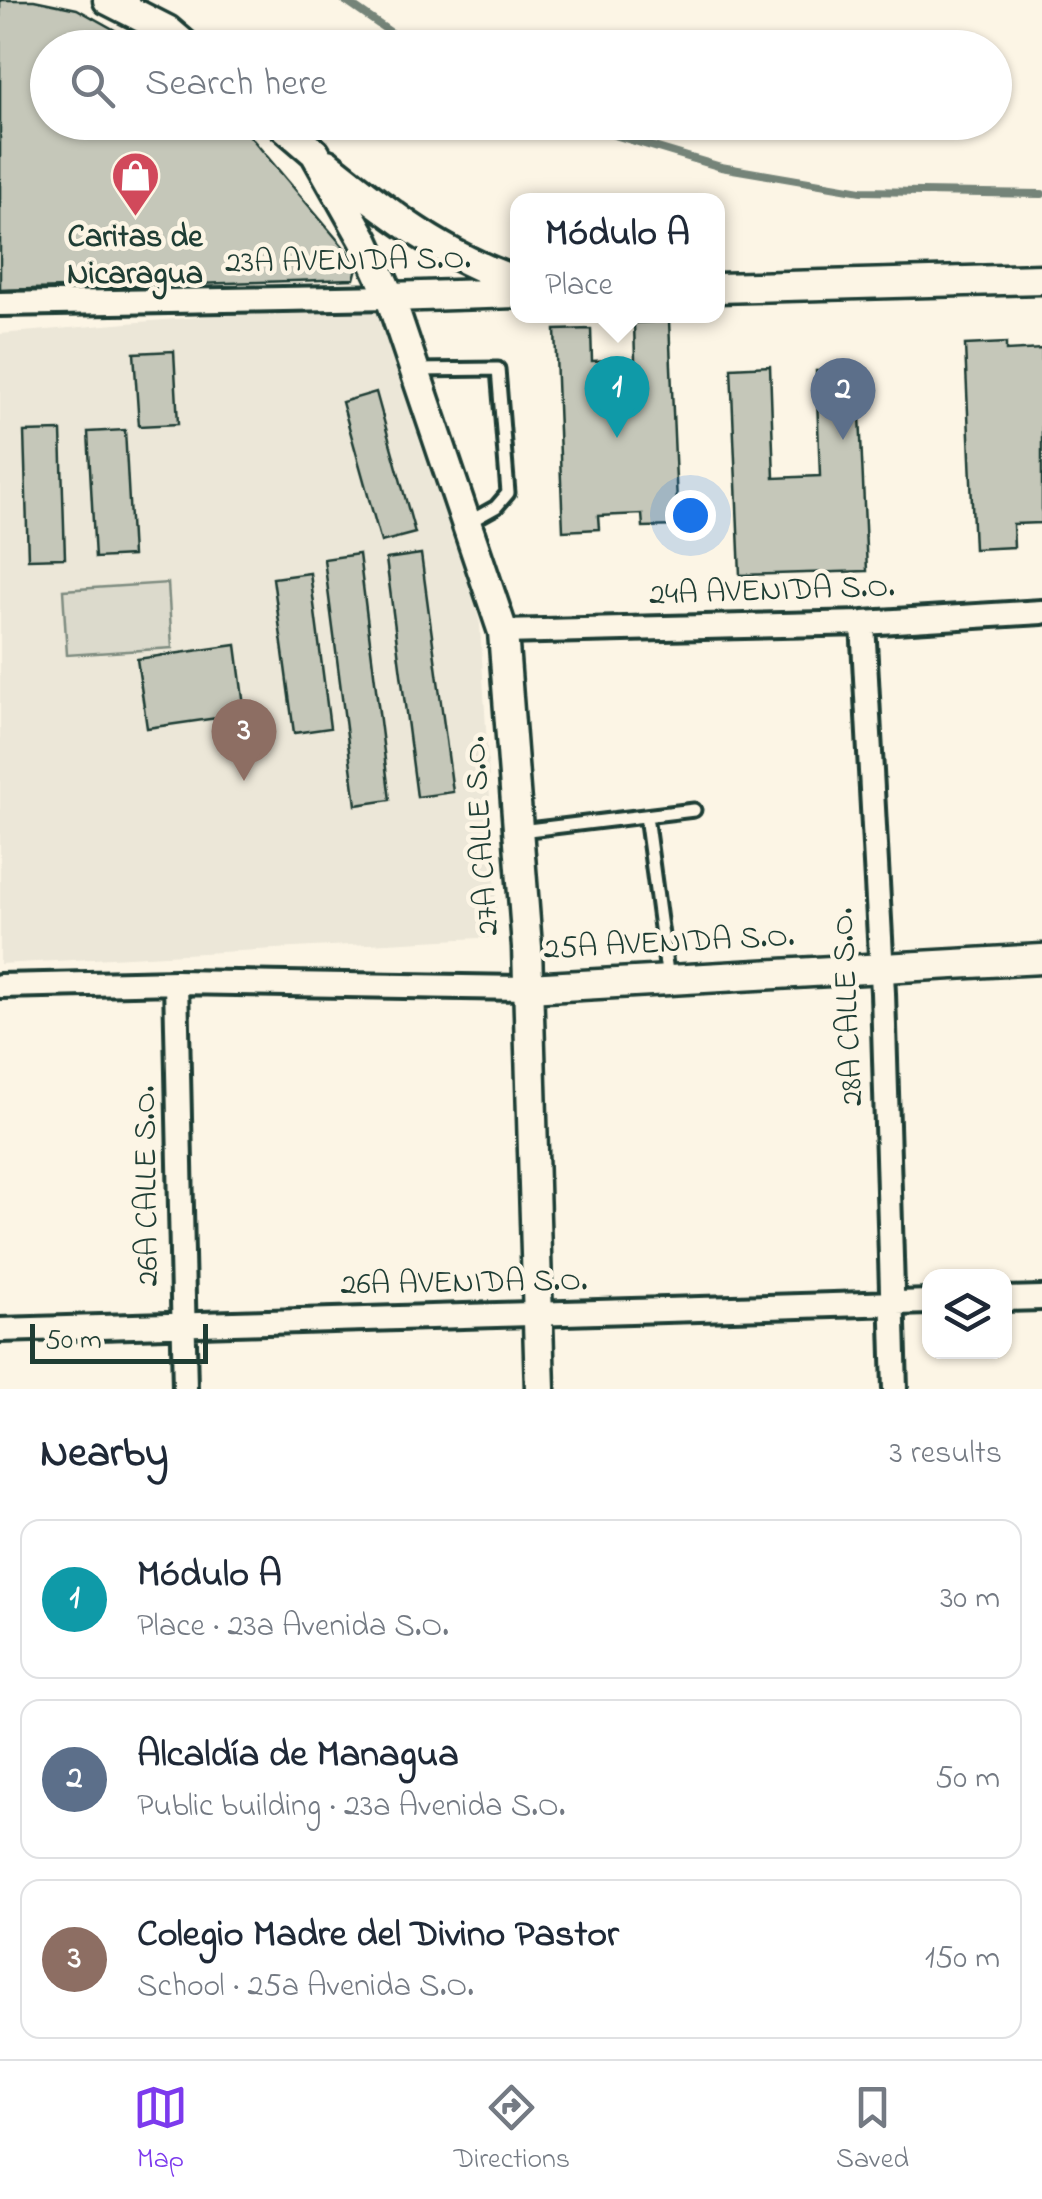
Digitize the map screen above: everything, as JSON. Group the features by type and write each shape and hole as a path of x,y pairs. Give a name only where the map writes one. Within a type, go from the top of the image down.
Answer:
{"street":[{"path":"108,0 166,30"},
{"path":"299,140 397,221 471,266 510,279"},
{"name":"27A CALLE S.O.","path":"314,153 364,240 390,297 503,632 528,988 540,1389"},
{"path":"725,288 1042,278"},
{"name":"23A AVENIDA S.O.","path":"0,304 510,293"},
{"name":"24A AVENIDA S.O.","path":"503,632 863,623 1042,612"},
{"name":"28A CALLE S.O.","path":"863,623 881,967 895,1389"},
{"name":"25A AVENIDA S.O.","path":"0,986 176,982 528,988 1042,960"},
{"name":"26A CALLE S.O.","path":"176,982 185,1389"},
{"path":"1012,1299 1042,1298"},
{"name":"26A AVENIDA S.O.","path":"0,1330 922,1302"}],"lane":[{"path":"416,370 498,369 508,493 496,507 465,524"},
{"path":"518,832 694,810"},
{"path":"646,816 668,980"}],"shaded area":[{"path":"384,301 420,443 463,550 480,624 498,937 0,964 0,334"},
{"path":"168,583 172,648 67,655 63,590"}],"building":[{"path":"0,0 34,0 77,9 115,30 30,30 30,140 253,140 358,264 354,279 0,290"},
{"path":"634,323 669,323 678,526 643,527 642,514 598,516 599,529 563,531 555,330 591,329 592,361 635,359"},
{"path":"1006,343 1006,351 1042,349 1042,523 1013,524 1014,547 974,549 965,345"},
{"path":"174,351 178,424 139,426 134,353"},
{"path":"770,366 774,478 820,476 816,371 858,370 867,571 740,575 731,368"},
{"path":"376,392 415,533 381,542 342,402"},
{"path":"125,430 132,556 95,558 88,432"},
{"path":"61,431 65,558 28,559 24,432"},
{"path":"359,554 390,800 356,805 324,559"},
{"path":"421,554 453,792 417,797 386,559"},
{"path":"310,573 330,728 294,733 273,578"},
{"path":"236,645 245,714 147,728 137,659"}],"waterway":[{"path":"344,0 387,30"},
{"path":"631,140 721,167 861,191 1042,194"}],"place":[{"name":"Caritas de Nicaragua","path":"135,218"},
{"name":"Módulo A","path":"617,438"},
{"name":"Alcaldía de Managua","path":"843,440"},
{"name":"Colegio Madre del Divino Pastor","path":"244,781"}]}
